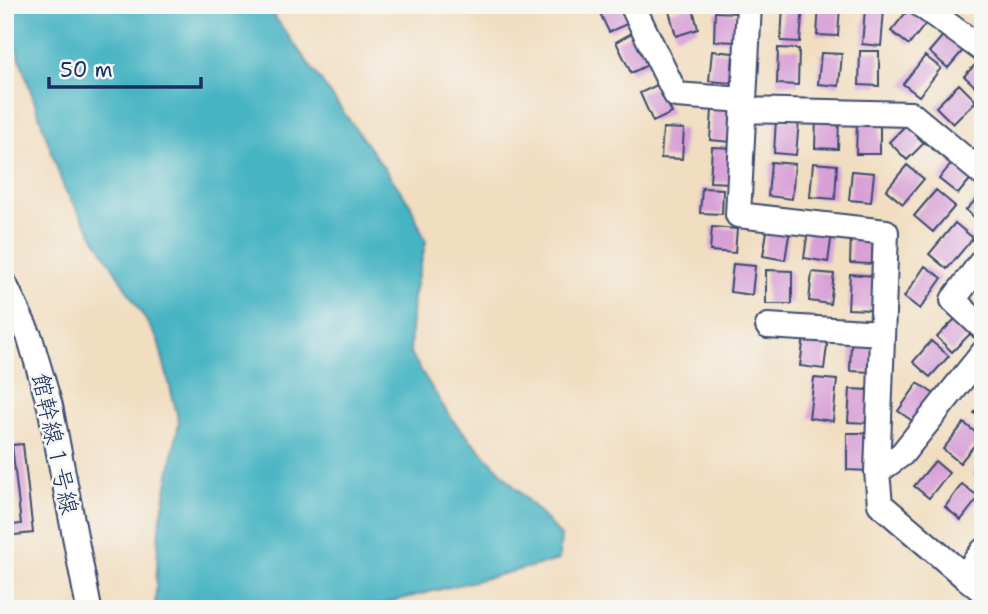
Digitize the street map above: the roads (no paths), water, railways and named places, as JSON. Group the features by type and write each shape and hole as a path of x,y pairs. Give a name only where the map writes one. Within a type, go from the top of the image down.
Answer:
{"street":[{"path":"632,5 676,94 743,105 911,114 983,174"},
{"path":"748,5 738,215 886,232 877,472 880,504 974,584 983,551"},
{"path":"921,5 983,50"},
{"path":"983,260 953,300 983,328"},
{"name":"館幹線１号線","path":"5,285 30,338 50,406 89,609"},
{"path":"768,326 882,333"},
{"path":"877,472 902,454 983,353"}],"water":[{"path":"8,5 266,5 410,204 426,242 413,297 410,353 452,420 561,536 559,560 361,609 155,609 159,528 179,422 158,340 64,188 8,24"}]}
